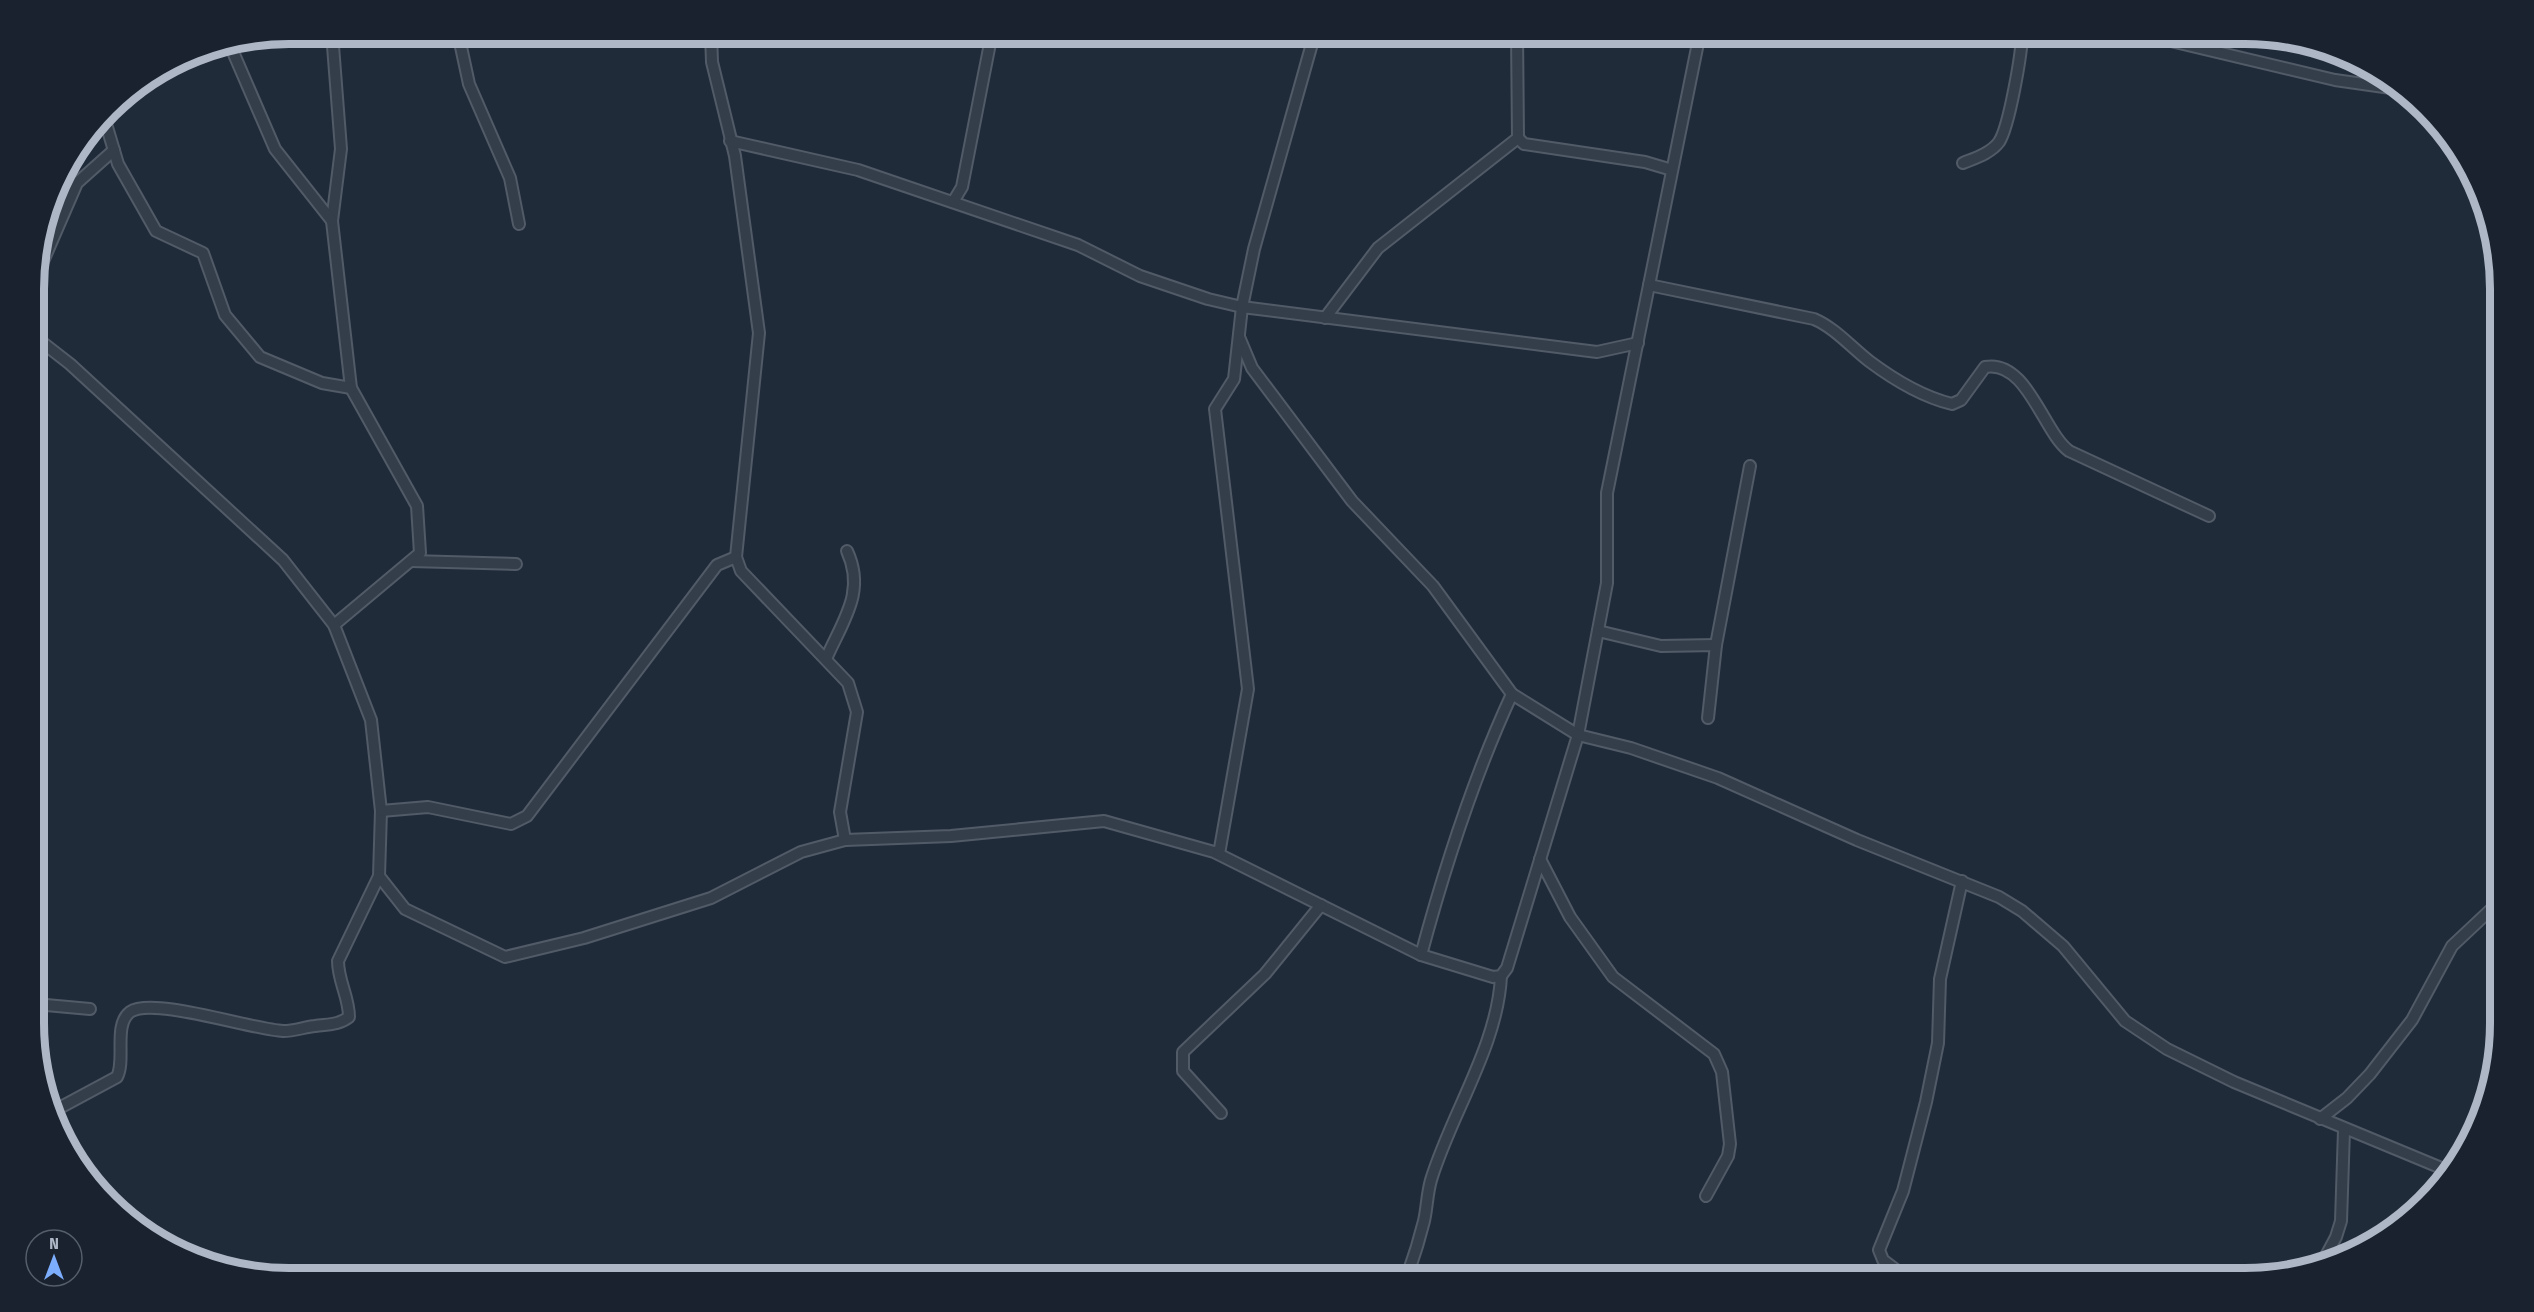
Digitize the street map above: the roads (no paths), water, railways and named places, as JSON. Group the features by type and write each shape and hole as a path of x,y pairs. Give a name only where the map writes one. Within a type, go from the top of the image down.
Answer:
{"street":[{"path":"333,44 341,149 332,221 351,388 417,506 420,553 334,625"},
{"path":"460,44 469,84 510,178 519,224"},
{"path":"711,44 712,62 735,156 759,333 736,557 741,571 848,683 857,712 840,812 844,840"},
{"path":"953,202 962,187 990,44"},
{"path":"1219,854 1248,689 1215,409 1234,380 1242,307 1254,249 1312,44"},
{"path":"1517,44 1518,138 1524,144 1645,162 1672,170"},
{"path":"1409,1268 1424,1220 1431,1180 1458,1107 1481,1057 1495,1012 1501,975 1507,968 1578,735 1607,583 1607,493 1698,44"},
{"path":"1963,163 1987,153 1998,143 2005,129 2013,84 2021,60 2022,44"},
{"path":"2195,44 2335,80 2385,87"},
{"path":"232,50 275,148 332,221"},
{"path":"106,125 118,164 156,231 203,254 225,315 260,357 322,383 351,388"},
{"path":"1325,318 1378,248 1518,138"},
{"path":"730,141 858,170 1078,245 1140,276 1208,299 1242,307 1597,351 1638,343"},
{"path":"46,253 77,183 114,150"},
{"path":"1649,285 1814,319 1828,327 1870,362 1909,386 1952,404 1961,400 1985,367 1999,367 2029,392 2058,441 2069,451 2209,516"},
{"path":"1239,337 1252,368 1352,501 1433,586 1512,694 1578,735 1631,748 1718,778 1857,840 1999,897 2044,929 2063,946 2125,1021 2140,1032 2187,1060 2344,1130 2412,1155 2443,1169"},
{"path":"44,344 70,364 283,560 334,625 371,720 381,811 380,876 338,960 338,975 349,1003 349,1017 342,1023 286,1031 178,1011 141,1008 129,1012 124,1021 121,1069 117,1077 59,1108"},
{"path":"1708,718 1716,645 1750,466"},
{"path":"826,659 855,590 854,567 847,551"},
{"path":"381,811 428,807 512,824 527,816 717,565 736,557"},
{"path":"411,561 516,564"},
{"path":"1598,631 1661,646 1716,645"},
{"path":"1421,956 1439,887 1482,758 1512,694"},
{"path":"380,876 405,909 505,957 584,938 711,898 801,852 844,840 951,836 1104,820 1219,854 1421,956 1493,977 1501,975"},
{"path":"1540,859 1570,917 1613,977 1714,1053 1722,1072 1730,1144 1728,1156 1706,1196"},
{"path":"1894,1268 1883,1260 1879,1250 1903,1191 1926,1102 1938,1042 1940,979 1962,881"},
{"path":"1221,1113 1183,1071 1183,1052 1265,974 1321,905"},
{"path":"2320,1119 2347,1098 2370,1074 2412,1020 2452,946 2490,910"},
{"path":"44,1005 90,1009"},
{"path":"2327,1254 2341,1221 2344,1130"}]}
